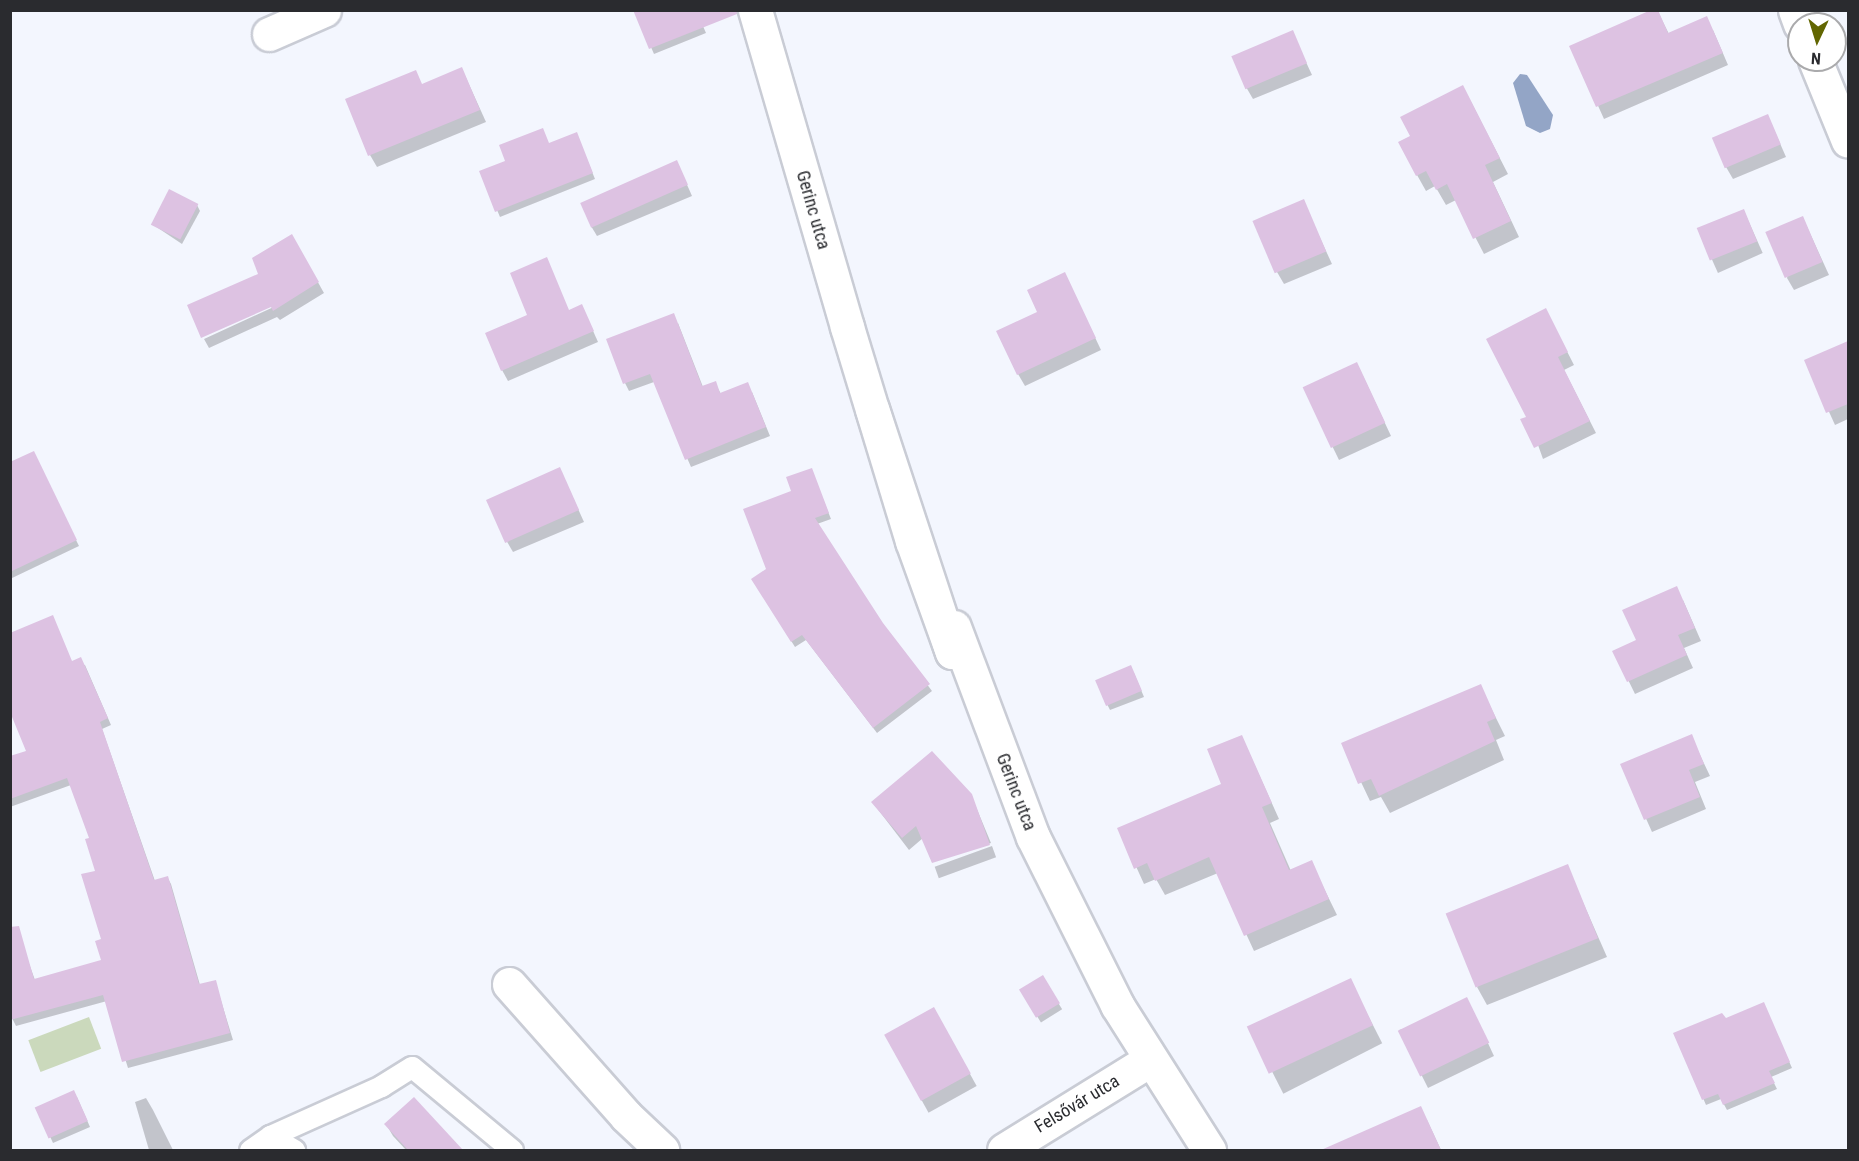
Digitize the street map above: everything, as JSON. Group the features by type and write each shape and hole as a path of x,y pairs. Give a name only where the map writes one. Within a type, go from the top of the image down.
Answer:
{"street":[{"path":"269,34 324,10"},
{"name":"Gerinc utca","path":"755,10 872,409 912,541 952,652 872,409"},
{"path":"1820,72 1848,141"},
{"name":"Gerinc utca","path":"872,409 1033,837 1117,1005 1209,1150"},
{"path":"509,984 626,1116 662,1150"},
{"name":"Felsővár utca","path":"1004,1150 1150,1060"}],"lane":[{"path":"250,1150 270,1136 381,1086 412,1067 512,1150"},
{"path":"270,1136 294,1150"}],"green space":[{"path":"89,1017 101,1049 41,1072 28,1040"}],"water":[{"path":"1520,74 1527,75 1553,115 1550,129 1540,133 1526,126 1513,83"}],"building":[{"path":"633,10 737,10 737,14 649,49"},
{"path":"1651,10 1658,10 1668,33 1707,16 1723,53 1596,107 1569,46"},
{"path":"1293,30 1307,63 1245,89 1231,56"},
{"path":"462,67 480,110 368,156 345,99 416,70 422,84"},
{"path":"1463,85 1500,158 1485,165 1511,221 1473,239 1447,184 1436,190 1426,171 1416,176 1398,142 1410,136 1400,117"},
{"path":"1768,114 1781,144 1725,168 1712,138"},
{"path":"543,128 549,143 577,132 593,173 495,212 479,171 505,161 499,145"},
{"path":"677,160 688,185 591,228 580,203"},
{"path":"169,189 198,204 180,240 151,225"},
{"path":"1304,199 1326,251 1275,273 1252,221"},
{"path":"1744,209 1757,241 1710,261 1697,228"},
{"path":"1803,216 1823,262 1785,278 1765,232"},
{"path":"292,234 319,282 273,311 271,307 201,338 187,305 258,274 252,258"},
{"path":"547,257 569,310 582,304 594,331 501,371 485,333 527,315 510,273"},
{"path":"1065,272 1096,338 1017,375 996,331 1037,312 1027,290"},
{"path":"1546,308 1568,352 1558,357 1590,421 1534,448 1520,419 1526,417 1486,339"},
{"path":"674,313 702,386 716,381 720,393 748,382 766,427 685,460 650,374 623,384 606,339"},
{"path":"1848,341 1848,404 1826,413 1804,360"},
{"path":"1357,362 1385,423 1331,448 1303,387"},
{"path":"34,451 77,540 10,572 10,462"},
{"path":"560,467 579,510 505,543 486,500"},
{"path":"812,468 829,513 815,518 883,623 930,684 873,728 802,635 791,642 751,579 766,569 743,509 791,491 786,477"},
{"path":"1677,586 1695,628 1678,635 1687,655 1627,682 1612,651 1636,640 1622,610"},
{"path":"53,615 72,661 81,657 108,718 100,722 154,880 168,876 199,984 216,980 230,1033 122,1062 103,995 10,1020 10,927 19,926 34,979 101,960 95,941 101,939 81,874 95,871 85,839 89,838 67,778 10,799 10,756 26,751 10,712 10,633"},
{"path":"1131,665 1142,691 1106,706 1095,680"},
{"path":"1481,684 1496,718 1487,722 1495,741 1379,796 1371,779 1358,784 1341,743"},
{"path":"1692,734 1704,764 1689,770 1700,797 1644,820 1620,764"},
{"path":"1242,735 1272,803 1262,807 1289,870 1312,860 1329,899 1244,936 1209,857 1155,881 1147,863 1134,869 1117,828 1221,784 1207,749"},
{"path":"932,751 972,794 990,845 932,863 916,826 902,838 871,802"},
{"path":"1568,864 1598,938 1476,988 1446,913"},
{"path":"1043,975 1060,1003 1036,1018 1019,989"},
{"path":"1351,978 1373,1025 1269,1074 1247,1027"},
{"path":"1467,997 1489,1043 1420,1077 1398,1031"},
{"path":"1764,1002 1790,1062 1769,1071 1775,1083 1723,1105 1718,1094 1702,1100 1673,1033 1722,1013 1726,1018"},
{"path":"934,1007 971,1073 921,1101 884,1035"},
{"path":"74,1090 88,1121 49,1139 35,1107"},
{"path":"414,1097 463,1150 408,1150 384,1124"},
{"path":"1421,1106 1441,1150 1321,1150"}]}
